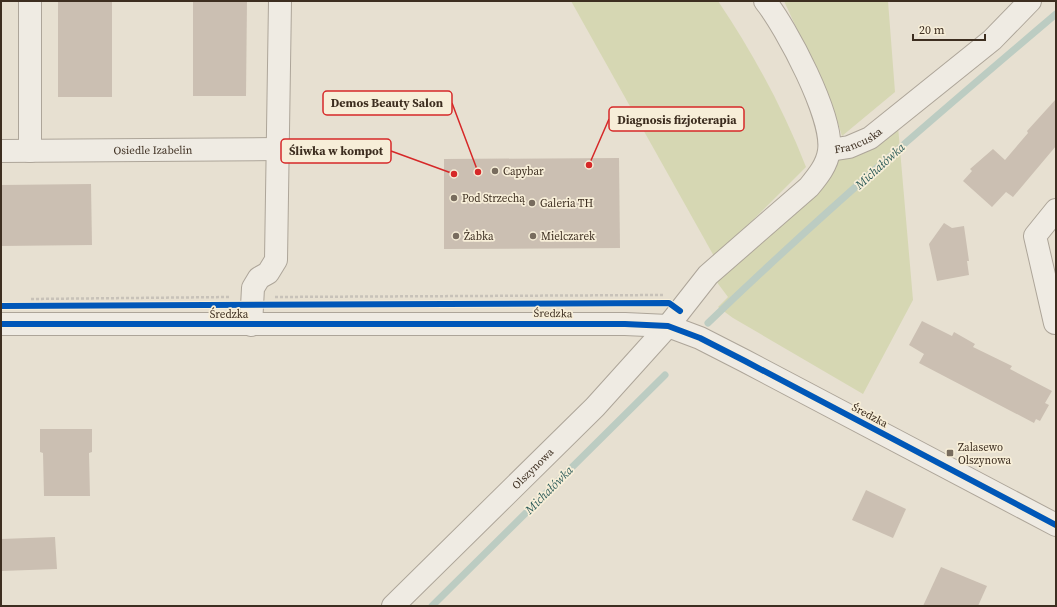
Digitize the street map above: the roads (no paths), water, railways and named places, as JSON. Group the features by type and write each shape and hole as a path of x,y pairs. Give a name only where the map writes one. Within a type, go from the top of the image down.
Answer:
{"street":[{"path":"30,1 30,151"},
{"path":"251,325 253,288 259,278 268,273 276,260 276,149 280,1"},
{"path":"765,1 784,29 802,62 826,122 830,150"},
{"name":"Francuska","path":"668,326 708,275 809,187 822,172 830,150 849,147 870,138 992,40 1030,1"},
{"name":"Osiedle Izabelin","path":"1,151 276,149"},
{"path":"1055,323 1035,236 1056,210"},
{"name":"Średzka","path":"1,324 251,325 518,323 668,326 700,338 1056,524"},
{"name":"Olszynowa","path":"392,606 595,407 668,326"}],"waterway":[{"name":"Michałówka","path":"708,323 836,204 1056,14"},
{"name":"Michałówka","path":"432,606 665,375"}],"place":[{"name":"Diagnosis fizjoterapia","path":"589,165"},
{"name":"Capybar","path":"495,171"},
{"name":"Demos Beauty Salon","path":"478,172"},
{"name":"Śliwka w kompot","path":"454,174"},
{"name":"Pod Strzechą","path":"454,198"},
{"name":"Galeria TH","path":"532,203"},
{"name":"Żabka","path":"456,236"},
{"name":"Mielczarek","path":"533,236"},
{"name":"Zalasewo Olszynowa","path":"950,453"}]}
